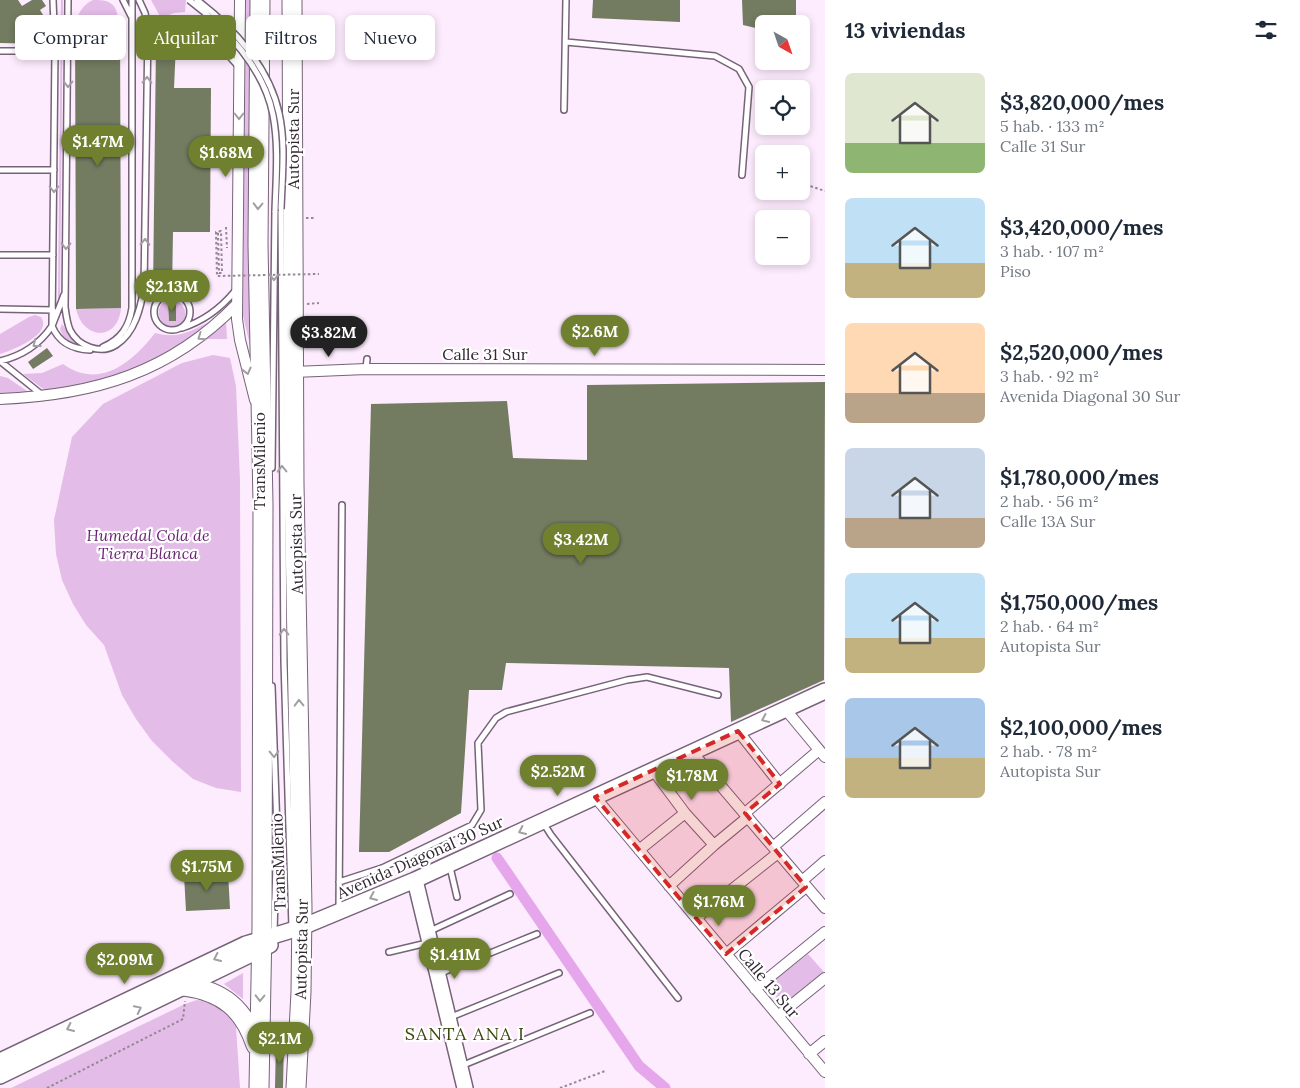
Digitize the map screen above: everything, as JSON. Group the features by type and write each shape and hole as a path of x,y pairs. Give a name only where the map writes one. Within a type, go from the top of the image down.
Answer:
{"highway":[{"name":"Autopista Sur","path":"259,1088 259,1053 269,944 258,244 260,0"},
{"name":"Autopista Sur","path":"292,0 296,566 295,932 301,992 296,1088"},
{"path":"184,986 211,992 234,1007 251,1029 259,1053"}],"street":[{"path":"240,0 237,304 240,340 262,428"},
{"path":"0,399 43,396 97,387 140,372 173,355 202,335 237,304"},
{"name":"Calle 31 Sur","path":"294,372 366,364 825,370"},
{"name":"Avenida Diagonal 30 Sur","path":"0,1076 269,944 415,880 825,692"},
{"path":"669,886 780,784 822,753 786,710"},
{"path":"738,731 780,784"},
{"path":"692,752 825,908"},
{"path":"653,770 685,813 714,845"},
{"name":"Calle 13 Sur","path":"595,797 825,1072"},
{"path":"696,918 775,850 825,802"},
{"path":"639,850 685,813"},
{"path":"726,954 804,884 825,862"},
{"path":"415,880 465,1088"},
{"path":"755,989 825,932"},
{"name":"Avenida Diagonal 30 Sur","path":"0,1061 230,952 269,944"},
{"path":"778,1016 825,978"},
{"path":"809,1054 825,1041"}],"lane":[{"path":"54,0 54,15"},
{"path":"123,0 132,19"},
{"path":"70,2 67,320 70,330 77,340 95,350 120,336 130,320 132,308 132,0"},
{"path":"139,0 144,15"},
{"name":"TransMilenio","path":"189,0 201,9 236,44 250,62 267,94 273,114 276,144 272,476"},
{"name":"TransMilenio","path":"197,0 208,8 243,43 256,61 273,94 279,114 282,136 284,661 295,932"},
{"path":"564,110 566,0"},
{"path":"566,42 715,56 739,69 749,87 742,174"},
{"path":"0,51 15,51"},
{"path":"55,60 52,326 58,337 69,346 95,350 117,345 134,324 142,303 145,278 148,60"},
{"path":"231,60 239,68"},
{"path":"0,170 54,170"},
{"path":"0,255 53,255"},
{"path":"178,329 187,322 191,311 190,306 182,296 176,294 164,295 154,308 155,318 162,327 178,329 204,318 221,307 237,288"},
{"path":"0,361 13,358 36,345 45,337 52,326 66,292"},
{"path":"0,309 53,310"},
{"path":"0,361 43,396"},
{"path":"339,912 342,505"},
{"path":"339,882 382,868 472,825 481,810 478,743 496,718 506,712 627,680 647,677 718,694"},
{"name":"TransMilenio","path":"269,944 277,830 272,683"},
{"path":"543,821 551,835 678,998"},
{"path":"450,864 457,897"},
{"path":"389,952 429,937 510,894"},
{"path":"438,975 537,934"},
{"path":"448,1018 559,973"},
{"path":"460,1067 590,1013"}],"path":[{"path":"210,152 230,152"},
{"path":"810,186 825,191"},
{"path":"305,218 316,218"},
{"path":"214,233 218,234 219,273 222,273 222,231 216,232 217,276 319,274"},
{"path":"305,304 319,304"},
{"path":"47,1088 183,1019 185,1004 184,986"},
{"path":"560,1088 605,1071"}],"highlighted area":[{"path":"738,731 780,784 745,813 806,887 726,954 595,797"}],"green space":[{"path":"61,0 63,0 63,15 61,15"},
{"path":"93,0 106,1 113,5 118,15 79,15 86,4"},
{"path":"151,0 186,0 185,12 159,15"},
{"path":"246,0 251,0 251,15 246,15 246,60 251,60 251,349 243,316"},
{"path":"60,60 62,60 60,299 58,299"},
{"path":"176,300 183,307 185,316 180,324 169,326 161,320 159,310 165,301","holes":["168,303 176,303 176,320 169,321"]},
{"path":"121,308 114,327 100,333 86,327 76,309"},
{"path":"35,315 41,317 43,323 37,335 22,345 0,354 0,334"},
{"path":"226,321 227,339 206,339 217,331"},
{"path":"209,322 180,346 149,363 81,385 46,391 23,374 42,373 63,364 76,371 102,374 114,370 125,363 155,333 163,335 183,334"},
{"path":"62,324 76,344 62,334 60,329"},
{"name":"Humedal Cola de Tierra Blanca","path":"213,355 230,358 236,386 240,480 241,792 216,788 193,779 152,741 122,695 104,645 86,625 73,604 62,580 56,554 54,520 72,437 103,404 182,363"},
{"path":"0,376 8,378 30,393 0,395"},
{"path":"284,841 285,907 281,907"},
{"path":"808,954 824,972 783,1006 767,986"},
{"path":"243,973 243,999 224,984"},
{"path":"197,1000 209,1002 220,1008 229,1016 236,1027 240,1088 11,1088 185,1004"}],"building":[{"path":"0,0 18,0 22,6 32,0 42,0 46,6 40,10 43,15 15,15 15,43 0,43"},
{"path":"593,0 680,0 680,22 592,18"},
{"path":"742,0 796,0 796,15 755,15 755,28 743,25"},
{"path":"75,60 120,60 121,308 76,309"},
{"path":"156,60 175,60 174,88 211,88 210,232 173,232 172,291 153,292"},
{"path":"168,303 176,303 176,321 169,321"},
{"path":"47,348 53,356 33,369 28,362"},
{"path":"825,382 824,680 731,722 729,668 506,663 502,690 469,690 461,813 389,852 359,852 371,404 507,401 513,458 587,460 587,385"},
{"path":"228,872 230,909 186,911 184,875"},
{"path":"276,1040 284,1040 283,1088 275,1088"}],"waterway":[{"path":"497,858 639,1066 665,1088"}],"district":[{"name":"SANTA ANA I","path":"465,1034"}]}
